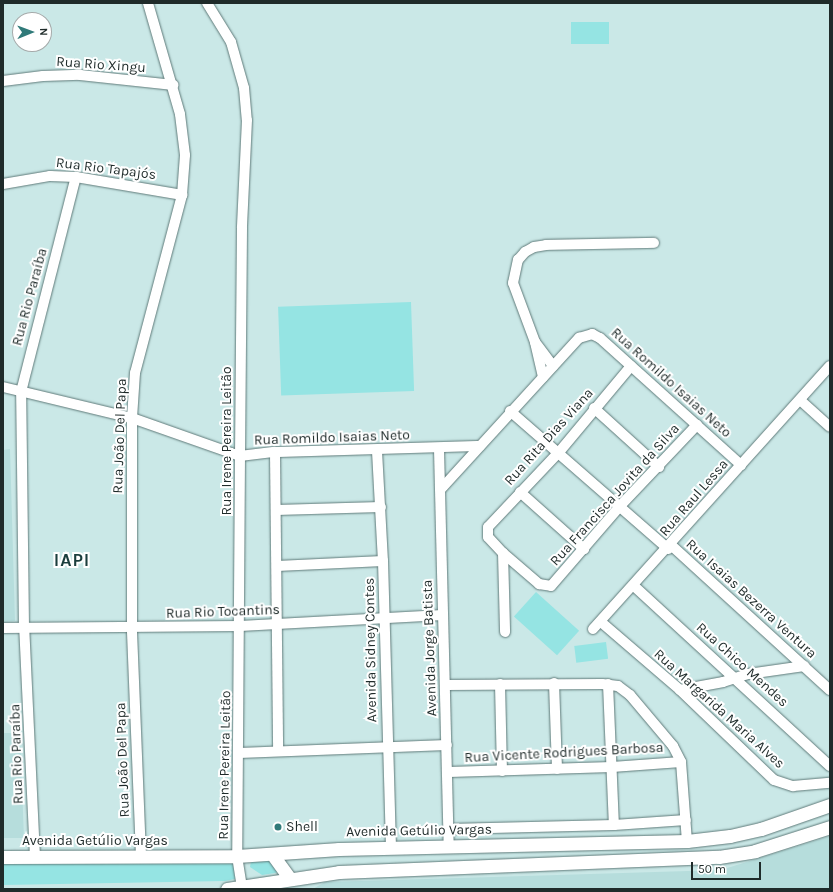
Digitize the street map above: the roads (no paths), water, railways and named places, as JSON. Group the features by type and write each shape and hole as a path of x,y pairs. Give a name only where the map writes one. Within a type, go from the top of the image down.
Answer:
{"main road":[{"name":"Avenida Getúlio Vargas","path":"3,857 238,856 449,846 686,841 730,836 761,829 830,805"},
{"path":"226,889 293,884 339,872 719,857 755,851 830,828"},
{"path":"272,854 293,884"}],"street":[{"name":"Rua João Del Papa","path":"141,856 132,628 132,418 135,373 182,195 184,155 180,114 148,3"},
{"name":"Rua Irene Pereira Leitão","path":"207,3 230,42 244,88 247,120 242,228 240,456 238,856 242,888"},
{"name":"Rua Rio Xingu","path":"3,81 43,76 80,75 173,86"},
{"name":"Rua Rio Tapajós","path":"3,184 50,176 76,177 182,195"},
{"name":"Rua Rio Paraíba","path":"35,857 24,627 20,392 76,177"},
{"path":"543,377 535,342 513,283 518,260 525,252 534,247 546,245 654,243"},
{"name":"Rua Romildo Isaias Neto","path":"441,489 510,411 579,338 592,334 600,338 632,366 741,465"},
{"path":"535,342 553,366"},
{"name":"Rua Rita Dias Viana","path":"503,553 488,537 488,527 559,452 594,408 632,366"},
{"name":"Rua Raul Lessa","path":"597,625 670,547 830,366"},
{"name":"Rua Romildo Isaias Neto","path":"3,387 132,418 240,456 275,452 377,451 480,446"},
{"path":"800,400 830,427"},
{"path":"594,408 659,467"},
{"name":"Rua Isaias Bezerra Ventura","path":"510,411 670,547 830,690"},
{"name":"Rua Francisca Jovita da Silva","path":"503,553 539,584 545,587 554,583 620,506 697,426"},
{"name":"Avenida Jorge Batista","path":"439,449 449,772 449,846"},
{"name":"Avenida Sidney Contes","path":"377,451 383,561 386,747 391,848"},
{"path":"275,452 278,751"},
{"path":"520,492 584,549"},
{"path":"276,510 381,507"},
{"path":"503,553 505,632"},
{"path":"277,566 383,561"},
{"name":"Rua Chico Mendes","path":"634,586 736,677 830,766"},
{"name":"Rua Rio Tocantins","path":"3,628 132,628 277,625 384,616 443,615"},
{"name":"Rua Margarida Maria Alves","path":"597,625 680,690 774,780 794,786 830,783"},
{"path":"680,690 736,677 804,666"},
{"path":"446,685 554,683 608,684 618,686 630,695 673,746 681,762 686,820 686,841"},
{"path":"554,683 558,769"},
{"path":"500,684 502,771"},
{"path":"608,684 614,825"},
{"path":"239,753 447,745"},
{"name":"Rua Vicente Rodrigues Barbosa","path":"449,772 612,767 681,762"},
{"name":"Avenida Getúlio Vargas","path":"449,829 614,825 686,820"}],"place":[{"name":"Shell","path":"278,827"}],"district":[{"name":"IAPI","path":"72,560"}]}
